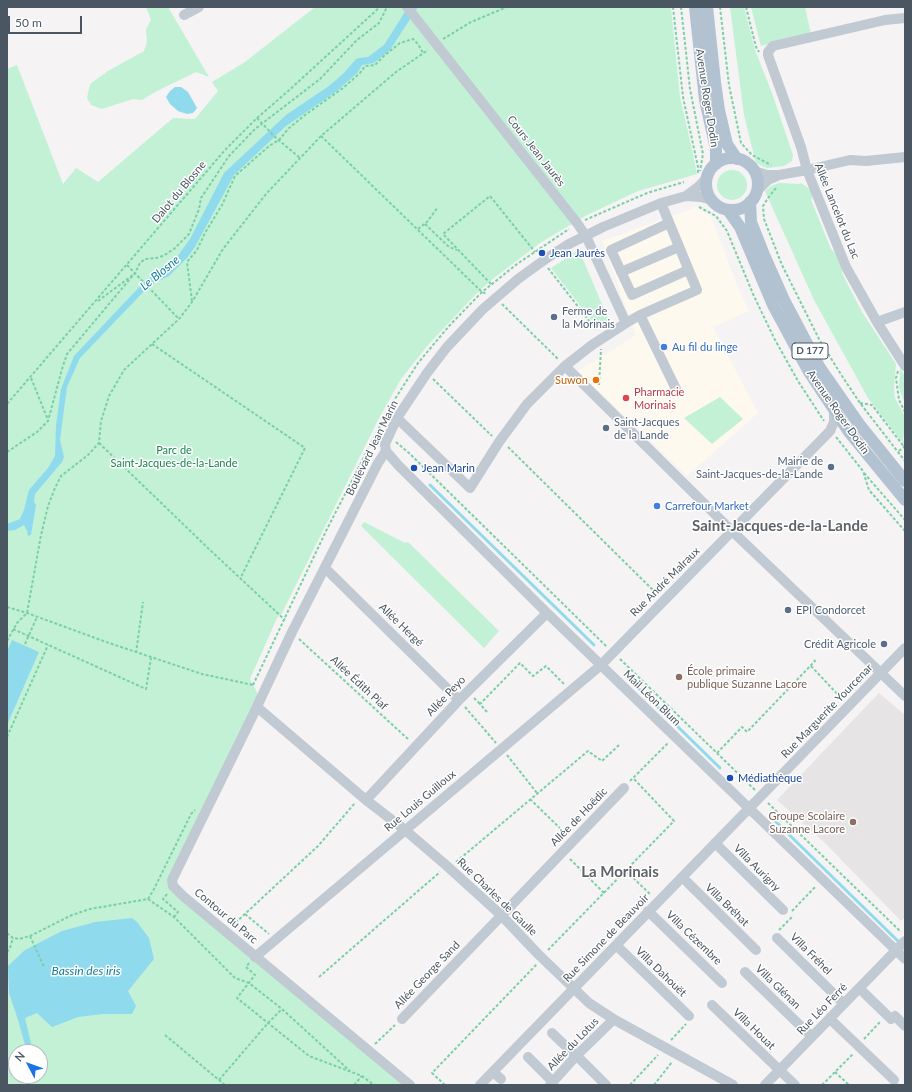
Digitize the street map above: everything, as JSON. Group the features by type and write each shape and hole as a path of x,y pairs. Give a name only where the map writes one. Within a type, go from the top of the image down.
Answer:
{"main road":[{"name":"Avenue Roger Dodin","path":"695,7 704,94 716,149 716,164"},
{"name":"Avenue Roger Dodin","path":"707,7 719,110 727,144 737,159"},
{"path":"726,159 737,159 746,163 754,171 758,180 757,191 750,202 738,209 728,210 717,206 707,190 703,178 716,164 726,159"},
{"name":"Avenue Roger Dodin","path":"750,202 751,222 764,255 784,300 820,368 859,424 905,481"},
{"name":"Avenue Roger Dodin","path":"728,210 737,222 782,324 809,372 834,411 905,500"}],"street":[{"path":"184,15 199,7"},
{"name":"Cours Jean Jaurès","path":"406,7 577,223 586,236 626,323"},
{"path":"768,55 768,52 773,46 885,20 905,18"},
{"name":"Allée Lancelot du Lac","path":"768,55 801,147 807,170 846,267 876,322 903,363"},
{"path":"754,171 767,175 778,175 850,160 866,161 905,157"},
{"path":"757,191 768,180 778,175"},
{"name":"Boulevard Jean Marin","path":"686,196 698,187 703,178"},
{"name":"Boulevard Jean Marin","path":"255,711 325,568 378,463 386,451 385,444 397,418 427,372 447,347 472,320 496,298 543,261 569,244 603,226 661,203 686,196 712,200"},
{"path":"397,418 470,488 500,441 528,404 565,366 602,338 626,323 640,315 697,290 661,203"},
{"path":"669,223 610,250 632,295 688,270"},
{"path":"621,272 679,247"},
{"path":"876,322 905,312"},
{"path":"640,315 676,389"},
{"path":"565,366 732,531 905,696"},
{"name":"Rue André Malraux","path":"601,665 830,431 834,422 834,411"},
{"name":"Mail Léon Blum","path":"386,451 398,465 547,613 905,959"},
{"name":"Allée Hergé","path":"325,568 459,700"},
{"name":"Allée Peyo","path":"366,800 459,700 547,613"},
{"name":"Rue Marguerite Yourcenar","path":"748,808 905,648"},
{"name":"Rue Louis Guilloux","path":"255,956 276,940 601,665"},
{"name":"Rue Charles de Gaulle","path":"255,711 405,830 448,867 501,915 542,958 589,1003 614,1020 733,1085"},
{"name":"Contour du Parc","path":"255,711 172,880 174,886 183,896 410,1085"},
{"name":"Allée de Hoëdic","path":"501,915 624,788"},
{"name":"Rue Simone de Beauvoir","path":"480,1085 518,1046 547,1029 574,989 748,808"},
{"name":"Villa Aurigny","path":"715,843 783,910"},
{"name":"Villa Bréhat","path":"682,877 756,950"},
{"name":"Villa Cézembre","path":"648,911 722,982"},
{"name":"Allée George Sand","path":"402,1019 501,915"},
{"name":"Villa Fréhel","path":"777,938 844,1004"},
{"name":"Rue Léo Ferré","path":"765,1085 905,941"},
{"name":"Villa Dahouët","path":"616,945 689,1016"},
{"name":"Villa Glénan","path":"745,972 812,1037"},
{"path":"859,988 891,1019 895,1016 905,1026"},
{"name":"Villa Houat","path":"712,1005 795,1085"},
{"path":"830,1019 894,1080"},
{"name":"Allée du Lotus","path":"555,1084 614,1020"},
{"path":"547,1029 606,1085"},
{"path":"518,1046 555,1084"},
{"path":"493,1072 504,1082"}],"path":[{"name":"Dalot du Blosne","path":"7,404 31,378 225,150 257,118 380,7"},
{"path":"7,452 37,432 48,421 67,354 135,273 140,263 145,258 156,258 163,256 189,234 205,192 229,156 255,129 320,79 357,40 379,23 387,7"},
{"path":"444,39 471,22 507,7"},
{"path":"673,7 683,97 698,167 703,178"},
{"path":"681,7 692,104 703,154 703,178"},
{"path":"720,7 729,86 741,142 752,155 778,175 763,206 764,219 782,265 819,339 860,403 899,451 905,461"},
{"path":"746,7 756,47 763,55 768,55"},
{"path":"192,302 187,262 197,250 205,233 222,205 235,176 269,146 279,140 304,115 343,88 360,73 364,66 375,65 400,43 413,39 423,53"},
{"path":"7,641 13,629 27,613 48,506 55,488 61,476 88,455 99,443 101,421 108,396 124,370 179,319 192,302 223,249 266,194 300,158 321,136 396,72 430,48"},
{"path":"257,118 275,137 300,158"},
{"path":"321,136 482,292 535,252 577,223 647,193 684,182"},
{"path":"491,284 443,234 490,196 543,261 602,338 598,398"},
{"path":"418,229 425,224 438,207"},
{"path":"425,224 449,247 458,250"},
{"path":"127,265 179,319"},
{"path":"93,304 135,273"},
{"path":"496,298 565,366"},
{"path":"152,344 305,448 241,577"},
{"path":"418,363 664,601"},
{"path":"903,363 896,378 898,400 905,412"},
{"path":"31,378 48,421"},
{"path":"860,403 872,405 905,447"},
{"path":"378,430 389,436 409,453 905,935"},
{"path":"905,440 905,447"},
{"name":"Allée Édith Piaf","path":"99,443 210,550 241,577 402,734 416,745"},
{"path":"899,451 905,447"},
{"path":"863,470 905,520"},
{"path":"136,653 143,602"},
{"path":"7,607 151,658 202,674 254,685"},
{"path":"25,644 37,617"},
{"path":"13,629 146,690 151,658"},
{"path":"7,737 48,645"},
{"path":"717,753 742,727 747,732 816,661 813,658"},
{"path":"480,704 520,662 533,676 546,666 570,691"},
{"path":"811,666 848,706"},
{"path":"459,700 537,793"},
{"path":"477,700 487,712"},
{"name":"Allée de Hoëdic","path":"624,788 674,736"},
{"path":"319,977 448,867 588,751 602,761 620,744"},
{"path":"445,1085 432,1073 548,950 674,821 634,778"},
{"path":"530,799 572,840"},
{"path":"236,931 231,927 318,846 355,803 366,800"},
{"path":"148,899 191,814 196,810"},
{"path":"562,851 604,893"},
{"path":"626,871 658,902"},
{"path":"168,892 163,899 178,912 174,917"},
{"path":"7,933 13,938 19,940 30,936 72,914 90,909 148,899 174,917 235,978 249,983 282,1009 350,1071"},
{"path":"245,914 276,940"},
{"path":"30,936 44,967"},
{"path":"7,952 13,938"},
{"path":"246,967 255,974 237,998 309,1056 362,1076 374,1085"},
{"path":"219,1080 282,1009"},
{"path":"822,1085 887,1015"},
{"name":"Allée George Sand","path":"368,1051 402,1019"},
{"path":"165,1035 225,1085"},
{"path":"630,1085 664,1047"},
{"path":"654,1085 677,1054"},
{"path":"835,1072 849,1085"},
{"path":"354,1085 362,1076"}],"shaded area":[{"path":"697,207 711,217 738,287 749,311 713,327 758,413 687,476 578,371 636,335 602,241"},
{"name":"Groupe Scolaire Suzanne Lacore","path":"879,693 905,715 905,917 901,921 826,844 777,800"}],"green space":[{"path":"146,7 168,7 209,77 196,72 142,100 133,99 102,109 91,105 87,98 90,84 108,71 144,51 147,42 146,29 151,20"},
{"name":"Parc de Saint-Jacques-de-la-Lande","path":"315,7 671,7 680,97 697,174 638,191 585,216 540,243 494,278 476,294 428,345 401,379 378,420 282,613 277,618 250,679 261,700 174,886 410,1085 7,1085 7,69 17,65 63,184 76,168 98,182 173,118 195,119 218,91 212,82 245,62"},
{"path":"730,7 744,7 755,50 772,93 793,155 792,161 784,166 767,168 756,163 744,115"},
{"path":"751,7 805,7 811,34 761,46"},
{"path":"732,170 743,174 747,185 743,196 732,200 721,196 717,185 721,174"},
{"path":"779,183 801,183 813,194 811,200 831,249 835,253 842,273 862,312 896,364 894,387 895,398 904,415 905,424 902,442 868,398 814,300 765,191 771,186"},
{"path":"579,250 610,323 599,330 551,268"},
{"path":"900,369 905,376 905,404 899,388"},
{"path":"720,397 743,419 712,444 684,418"},
{"path":"364,522 405,543 408,542 499,631 484,648 361,526"}],"water":[{"name":"Le Blosne","path":"408,7 418,7 390,50 374,63 362,65 358,72 337,91 286,126 234,175 195,247 187,258 169,276 150,285 80,358 67,387 60,440 64,457 62,462 35,494 34,502 36,505 31,535 28,536 24,525 15,530 7,531 7,524 20,519 29,490 48,468 55,456 56,425 61,389 74,356 145,281 158,273 177,257 190,239 224,173 286,115 329,86 344,73 356,59 368,57 384,45"},
{"path":"175,87 181,87 188,92 197,108 193,113 187,114 178,111 170,104 166,97"},
{"path":"12,640 39,652 7,725 7,651"},
{"name":"Bassin des iris","path":"132,918 137,922 149,938 154,959 128,991 136,1006 132,1014 103,1014 78,1017 52,1027 37,1013 25,1018 31,1044 25,1044 9,993 8,966 25,950 62,931 95,922"}],"waterway":[{"path":"430,485 594,645"},
{"path":"625,675 720,768"},
{"path":"772,818 900,943"}],"place":[{"name":"Jean Jaurès","path":"542,253"},
{"name":"Ferme de la Morinais","path":"554,317"},
{"name":"Au fil du linge","path":"664,347"},
{"name":"Suwon","path":"596,380"},
{"name":"Pharmacie Morinais","path":"626,398"},
{"name":"Saint-Jacques de la Lande","path":"606,428"},
{"name":"Mairie de Saint-Jacques-de-la-Lande","path":"831,467"},
{"name":"Jean Marin","path":"414,468"},
{"name":"Carrefour Market","path":"657,506"},
{"name":"EPI Condorcet","path":"788,610"},
{"name":"Crédit Agricole","path":"884,644"},
{"name":"École primaire publique Suzanne Lacore","path":"679,677"},
{"name":"Médiathèque","path":"730,778"},
{"name":"Groupe Scolaire Suzanne Lacore","path":"853,822"}],"district":[{"name":"Saint-Jacques-de-la-Lande","path":"780,526"},
{"name":"La Morinais","path":"620,872"}]}
